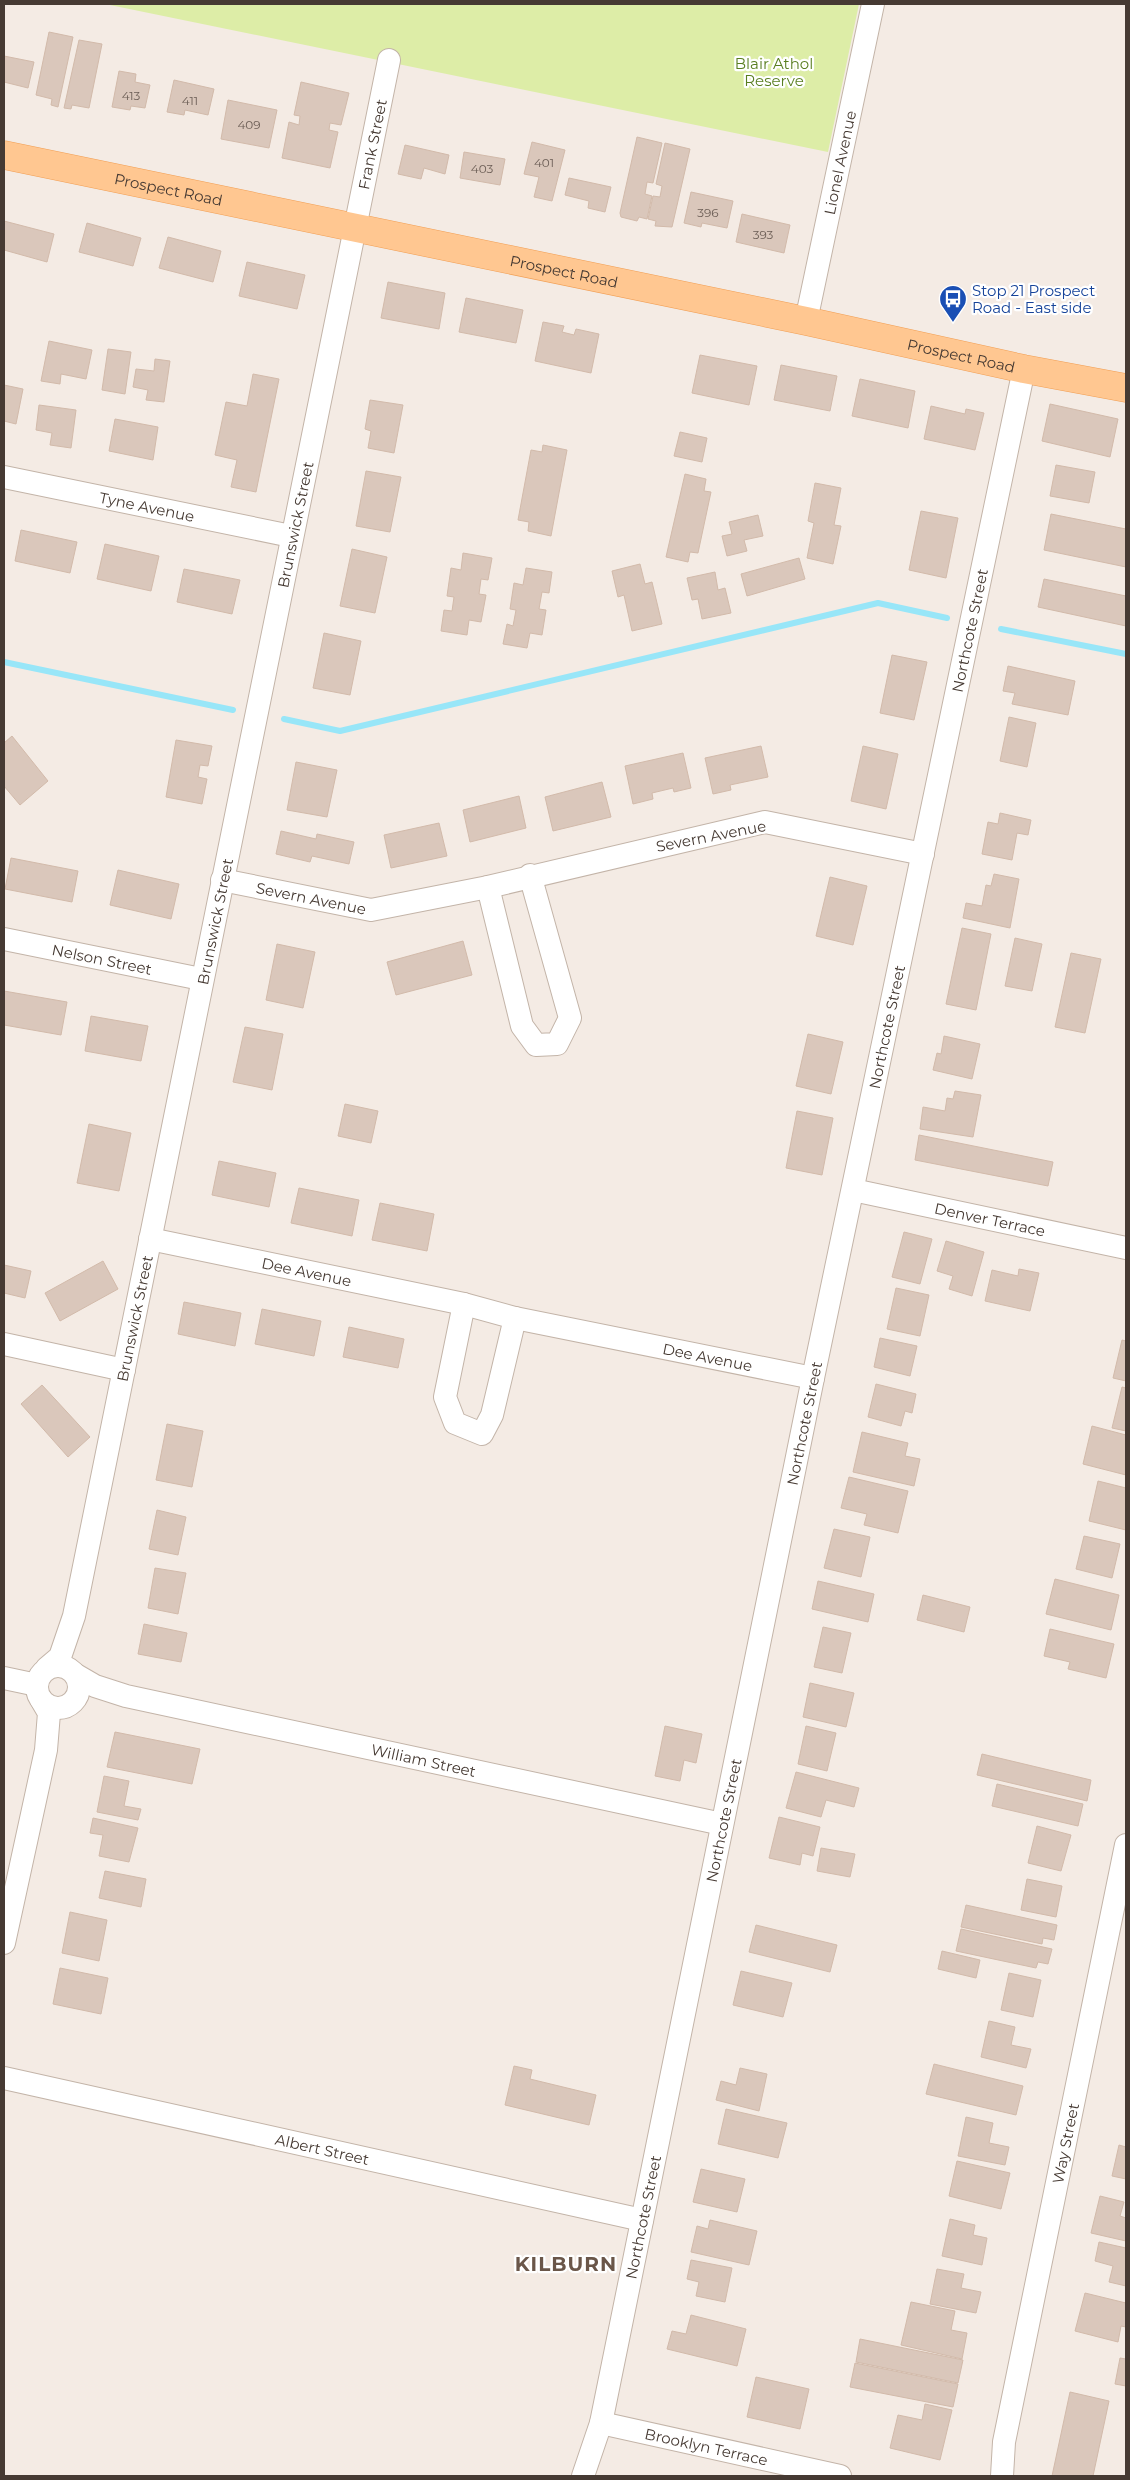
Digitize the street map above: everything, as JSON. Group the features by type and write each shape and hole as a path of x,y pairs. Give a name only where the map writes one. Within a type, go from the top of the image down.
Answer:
{"main road":[{"name":"Prospect Road","path":"4,155 806,321 1024,369 1126,388"}],"street":[{"name":"Lionel Avenue","path":"806,321 873,4"},
{"name":"Frank Street","path":"353,227 389,60"},
{"name":"Brunswick Street","path":"4,1943 46,1750 52,1693 60,1658 74,1616 353,227"},
{"name":"Northcote Street","path":"584,2476 601,2423 813,1378 1024,369"},
{"name":"Tyne Avenue","path":"4,477 291,536"},
{"name":"Severn Avenue","path":"222,880 371,910 488,887 530,875 765,822 923,854"},
{"path":"488,887 522,1026 536,1045 557,1044 570,1018 530,875"},
{"name":"Nelson Street","path":"4,939 201,978"},
{"name":"Denver Terrace","path":"853,1190 1126,1248"},
{"name":"Dee Avenue","path":"150,1239 464,1304 515,1318 813,1378"},
{"path":"464,1304 445,1397 455,1423 482,1434 492,1415 515,1318"},
{"path":"4,1344 124,1370"},
{"name":"Brunswick Street","path":"52,1693 79,1692 75,1673 74,1616"},
{"name":"William Street","path":"52,1693 61,1666 95,1686 126,1696 722,1824"},
{"name":"William Street","path":"4,1678 52,1693 126,1696"},
{"name":"Way Street","path":"1002,2476 1004,2442 1126,1845"},
{"name":"Albert Street","path":"4,2078 642,2220"},
{"name":"Brooklyn Terrace","path":"601,2423 840,2476"},
{"name":"Way Street","path":"989,2476 1004,2442"}],"green space":[{"name":"Blair Athol Reserve","path":"105,4 859,4 828,152"}],"building":[{"path":"49,32 73,37 58,107 51,105 52,99 36,95"},
{"path":"79,40 102,44 89,108 72,105 71,109 64,108"},
{"path":"4,56 34,62 28,88 4,82"},
{"path":"119,71 136,74 135,82 150,85 145,108 131,106 130,110 112,107"},
{"path":"174,80 214,89 208,115 185,110 184,115 167,112"},
{"path":"301,82 349,93 341,125 330,123 329,130 338,132 330,168 282,158 289,122 299,125 300,116 294,115"},
{"path":"228,100 277,110 269,148 221,139"},
{"path":"637,137 662,143 653,183 647,182 645,194 652,196 647,219 639,217 637,221 621,217 620,213"},
{"path":"532,142 565,150 552,201 534,197 539,177 524,174"},
{"path":"665,143 690,149 672,227 655,226 656,221 648,219 653,196 660,197 662,186 656,184"},
{"path":"405,145 449,155 445,174 424,168 421,179 398,174"},
{"path":"464,152 505,159 500,185 460,178"},
{"path":"569,178 611,187 605,212 588,208 589,201 565,195"},
{"path":"691,192 733,201 727,228 702,223 701,227 684,223"},
{"path":"742,214 790,225 784,253 736,242"},
{"path":"4,221 54,234 47,262 4,250"},
{"path":"87,223 141,238 133,266 79,252"},
{"path":"168,237 221,251 213,282 159,268"},
{"path":"247,262 305,275 297,309 239,296"},
{"path":"388,282 445,293 439,329 381,318"},
{"path":"466,298 523,310 516,343 459,332"},
{"path":"543,322 564,326 562,332 574,335 576,329 599,334 591,373 535,361"},
{"path":"49,341 92,350 86,379 61,374 60,384 41,381"},
{"path":"108,349 131,352 125,394 102,390"},
{"path":"700,355 757,366 749,405 692,393"},
{"path":"155,359 170,361 164,402 146,400 148,390 133,387 136,369 154,371"},
{"path":"781,365 837,376 830,411 774,400"},
{"path":"253,374 279,379 256,492 231,487 237,460 215,455 226,402 247,406"},
{"path":"860,379 915,391 908,428 852,416"},
{"path":"4,385 23,389 16,424 4,421"},
{"path":"370,400 403,405 394,453 368,448 371,431 365,429"},
{"path":"1050,404 1118,419 1110,457 1042,441"},
{"path":"39,405 76,410 71,448 50,445 52,433 36,430"},
{"path":"931,406 965,414 966,409 984,413 975,450 924,439"},
{"path":"115,419 158,427 153,460 109,451"},
{"path":"680,432 707,438 702,462 674,456"},
{"path":"543,445 567,450 551,536 528,531 529,522 518,520 531,450 542,452"},
{"path":"1056,465 1095,472 1089,503 1050,496"},
{"path":"366,471 401,477 390,532 356,526"},
{"path":"685,474 706,479 704,491 711,492 698,553 690,552 688,562 666,557"},
{"path":"815,483 841,488 834,525 841,526 833,564 807,558 814,523 808,521"},
{"path":"921,511 958,518 946,578 909,570"},
{"path":"1051,514 1126,529 1126,567 1044,550"},
{"path":"758,515 763,536 744,540 747,551 727,556 722,536 732,534 729,522"},
{"path":"21,530 77,542 70,573 15,561"},
{"path":"105,544 159,556 151,591 97,579"},
{"path":"352,549 387,557 375,613 340,606"},
{"path":"463,553 492,558 488,580 481,579 479,594 486,595 481,622 469,620 467,635 441,631 444,610 452,611 454,597 447,596 451,568 461,570"},
{"path":"799,558 805,579 747,596 741,574"},
{"path":"640,564 645,584 652,582 662,624 632,631 624,595 618,597 612,571"},
{"path":"526,568 552,572 549,593 542,592 539,609 546,610 542,635 530,633 527,648 503,644 507,624 513,626 516,610 510,609 514,583 523,585"},
{"path":"184,569 240,580 232,614 177,602"},
{"path":"715,572 718,590 725,588 731,613 702,619 698,599 692,600 687,578"},
{"path":"1044,579 1126,596 1126,626 1038,607"},
{"path":"324,633 361,641 350,695 313,688"},
{"path":"892,655 927,662 914,720 880,713"},
{"path":"1008,666 1075,681 1068,715 1012,704 1015,693 1003,691"},
{"path":"1009,717 1036,723 1027,767 1000,761"},
{"path":"12,736 48,781 20,805 4,786 4,743"},
{"path":"176,740 212,746 208,766 200,765 198,777 207,779 202,804 166,797"},
{"path":"761,746 768,777 730,785 731,790 713,794 705,758"},
{"path":"863,746 898,754 886,809 851,801"},
{"path":"683,753 691,788 674,792 673,788 652,793 653,799 633,804 625,766"},
{"path":"296,762 337,770 327,817 287,810"},
{"path":"602,782 611,817 553,831 545,797"},
{"path":"519,796 526,828 470,842 463,810"},
{"path":"1000,813 1031,820 1028,835 1017,833 1012,860 982,854 988,822 998,824"},
{"path":"439,823 447,856 391,868 384,835"},
{"path":"281,831 316,839 317,834 354,842 349,864 312,856 310,862 276,854"},
{"path":"11,858 78,871 72,902 5,889"},
{"path":"118,870 179,884 171,919 110,905"},
{"path":"994,874 1019,879 1010,928 963,918 966,903 982,906 986,885 991,886"},
{"path":"830,877 867,886 853,945 816,936"},
{"path":"962,928 991,934 976,1010 946,1004"},
{"path":"1015,938 1042,944 1032,991 1005,986"},
{"path":"463,941 472,975 396,995 387,962"},
{"path":"277,944 315,952 303,1008 266,1000"},
{"path":"1071,953 1101,959 1085,1033 1055,1027"},
{"path":"4,991 67,1002 61,1035 4,1025"},
{"path":"91,1016 148,1026 141,1061 85,1051"},
{"path":"245,1027 283,1034 272,1090 233,1082"},
{"path":"808,1034 843,1042 831,1094 796,1086"},
{"path":"944,1036 980,1044 972,1079 933,1070 937,1053 941,1054"},
{"path":"955,1091 981,1095 973,1137 920,1129 923,1107 945,1111 947,1098 953,1099"},
{"path":"345,1104 378,1111 371,1143 338,1136"},
{"path":"797,1111 833,1118 822,1175 786,1168"},
{"path":"89,1124 131,1133 119,1191 77,1183"},
{"path":"919,1135 1053,1162 1048,1186 915,1160"},
{"path":"219,1161 276,1173 269,1207 212,1195"},
{"path":"299,1188 359,1200 352,1236 291,1223"},
{"path":"380,1203 434,1214 427,1251 372,1240"},
{"path":"904,1232 932,1239 920,1284 892,1277"},
{"path":"946,1241 984,1252 972,1296 949,1289 953,1276 937,1271"},
{"path":"103,1261 118,1289 60,1321 45,1293"},
{"path":"4,1265 31,1271 25,1298 4,1293"},
{"path":"1019,1269 1039,1273 1030,1311 985,1301 992,1270 1018,1276"},
{"path":"896,1288 929,1295 920,1336 887,1329"},
{"path":"184,1302 241,1313 235,1346 178,1334"},
{"path":"262,1309 321,1321 314,1356 255,1344"},
{"path":"349,1327 404,1339 398,1368 343,1357"},
{"path":"880,1338 917,1346 910,1376 874,1367"},
{"path":"1122,1340 1126,1341 1126,1381 1113,1378"},
{"path":"876,1384 916,1394 912,1413 905,1411 901,1426 868,1417"},
{"path":"42,1385 90,1437 68,1457 21,1404"},
{"path":"1122,1387 1126,1388 1126,1431 1112,1428"},
{"path":"167,1424 203,1431 192,1487 156,1480"},
{"path":"1092,1426 1126,1435 1126,1475 1083,1464"},
{"path":"862,1432 908,1443 905,1456 920,1459 914,1486 853,1472"},
{"path":"849,1477 908,1491 898,1533 864,1525 867,1514 841,1508"},
{"path":"1098,1481 1126,1488 1126,1530 1089,1521"},
{"path":"157,1510 186,1517 178,1555 149,1549"},
{"path":"834,1529 870,1537 861,1577 824,1568"},
{"path":"1084,1536 1120,1544 1112,1578 1076,1569"},
{"path":"155,1568 186,1573 178,1614 148,1608"},
{"path":"1055,1579 1119,1595 1111,1630 1046,1614"},
{"path":"818,1581 874,1594 868,1622 812,1609"},
{"path":"923,1595 970,1607 964,1632 917,1620"},
{"path":"144,1624 187,1633 181,1662 138,1654"},
{"path":"823,1627 851,1633 842,1673 814,1667"},
{"path":"1050,1629 1114,1644 1106,1678 1068,1669 1070,1662 1044,1656"},
{"path":"810,1683 854,1693 846,1727 803,1717"},
{"path":"665,1726 702,1734 696,1763 684,1760 680,1781 655,1776"},
{"path":"806,1726 836,1733 827,1771 798,1764"},
{"path":"115,1732 200,1749 192,1784 107,1767"},
{"path":"982,1754 1091,1780 1087,1801 977,1775"},
{"path":"796,1772 859,1788 854,1807 826,1800 821,1817 786,1808"},
{"path":"104,1776 129,1781 124,1806 141,1809 138,1820 97,1812"},
{"path":"997,1784 1083,1804 1078,1826 992,1806"},
{"path":"779,1817 820,1827 813,1856 802,1853 800,1865 769,1858"},
{"path":"93,1818 138,1828 129,1862 99,1856 103,1835 90,1833"},
{"path":"1037,1826 1071,1835 1061,1871 1028,1863"},
{"path":"821,1848 855,1854 850,1877 817,1871"},
{"path":"105,1871 146,1879 141,1907 99,1898"},
{"path":"1027,1879 1062,1886 1056,1917 1021,1910"},
{"path":"966,1905 1057,1925 1054,1940 1043,1938 1042,1944 961,1927"},
{"path":"70,1912 107,1920 99,1961 62,1953"},
{"path":"756,1925 837,1945 830,1972 749,1952"},
{"path":"961,1929 1052,1949 1048,1964 1038,1962 1036,1968 956,1951"},
{"path":"942,1951 980,1960 976,1978 938,1969"},
{"path":"60,1968 108,1978 101,2014 53,2004"},
{"path":"741,1971 792,1983 783,2017 733,2005"},
{"path":"1009,1973 1041,1980 1033,2017 1001,2010"},
{"path":"989,2021 1015,2027 1011,2045 1031,2049 1026,2068 981,2057"},
{"path":"934,2064 1023,2086 1016,2115 926,2094"},
{"path":"514,2066 532,2070 530,2079 596,2095 589,2125 505,2105"},
{"path":"740,2068 767,2074 759,2111 716,2100 721,2081 736,2085"},
{"path":"726,2109 787,2123 778,2158 718,2144"},
{"path":"966,2117 993,2123 989,2143 1009,2147 1005,2165 958,2156"},
{"path":"1119,2145 1126,2147 1126,2179 1112,2176"},
{"path":"957,2161 1010,2173 1001,2209 949,2196"},
{"path":"701,2169 745,2179 737,2212 693,2202"},
{"path":"1100,2196 1124,2202 1120,2216 1126,2218 1126,2241 1091,2233"},
{"path":"950,2219 975,2225 973,2235 987,2238 982,2265 942,2256"},
{"path":"710,2220 757,2231 749,2265 691,2252 697,2226 708,2229"},
{"path":"1099,2242 1126,2248 1126,2286 1109,2282 1113,2266 1095,2261"},
{"path":"691,2260 732,2268 725,2302 696,2296 699,2282 687,2279"},
{"path":"937,2269 964,2274 961,2288 981,2292 976,2313 930,2304"},
{"path":"1085,2293 1126,2303 1126,2327 1121,2326 1118,2342 1075,2331"},
{"path":"911,2302 955,2311 951,2330 967,2333 962,2359 901,2345"},
{"path":"691,2315 746,2329 737,2366 667,2349 672,2331 686,2334"},
{"path":"860,2339 963,2360 958,2383 856,2362"},
{"path":"1120,2358 1126,2359 1126,2386 1115,2384"},
{"path":"855,2363 958,2384 953,2407 850,2387"},
{"path":"756,2377 809,2389 800,2429 747,2417"},
{"path":"1070,2392 1109,2401 1093,2476 1052,2476"},
{"path":"925,2404 952,2410 940,2460 890,2448 898,2415 922,2420"}],"waterway":[{"path":"284,719 340,731 878,603 947,618"},
{"path":"1001,629 1126,654"},
{"path":"4,662 233,710"}],"place":[{"name":"Stop 21 Prospect Road - East side","path":"953,323"}],"district":[{"name":"KILBURN","path":"566,2264"}]}
